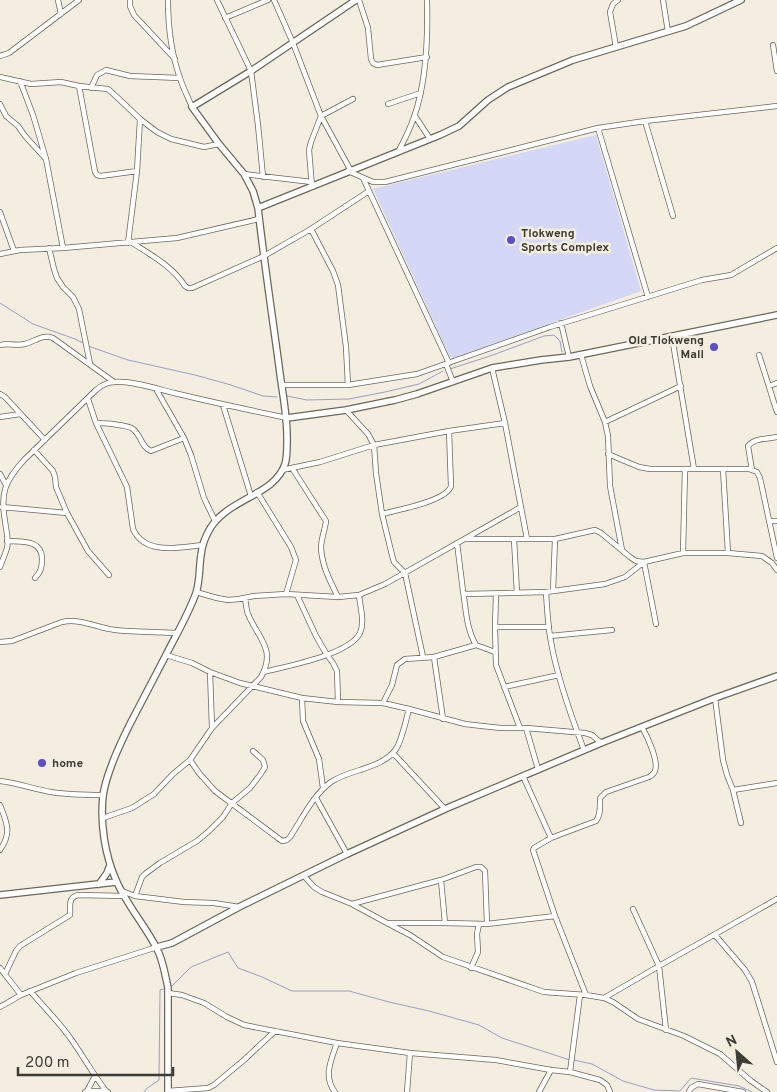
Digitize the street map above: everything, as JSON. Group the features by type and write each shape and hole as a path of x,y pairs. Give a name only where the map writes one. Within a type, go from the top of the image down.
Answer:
{"street":[{"path":"58,0 61,14"},
{"path":"0,56 9,53 79,0"},
{"path":"130,0 130,6 134,15 175,60"},
{"path":"168,0 169,28 175,60 192,107 244,174 253,191 258,208 287,418 287,454 278,478 270,485 220,515 203,544 196,592 178,633 114,759 103,795 106,851 116,882 157,947 166,974 168,993 168,1091 208,1088 214,1085 275,1031"},
{"path":"217,0 250,71 263,177"},
{"path":"225,18 268,0"},
{"path":"274,0 321,116 350,171 373,182 385,182 598,128 777,106"},
{"path":"192,107 357,0 368,28 373,63 377,65 427,57"},
{"path":"398,152 415,116 427,57 427,0"},
{"path":"616,47 610,12 613,4 618,0"},
{"path":"663,0 668,32"},
{"path":"258,208 459,126 488,100 508,87 573,60 690,25 741,0"},
{"path":"773,45 777,71"},
{"path":"90,88 94,80 103,71 108,70 130,76 180,78"},
{"path":"0,77 37,84 61,82 90,88 108,89 140,120 156,132 171,139 204,147 219,144"},
{"path":"20,81 34,115 46,159 63,248"},
{"path":"79,86 97,175 137,171"},
{"path":"388,104 420,93"},
{"path":"312,185 309,150 321,116 353,99"},
{"path":"0,104 6,116 18,126 46,159"},
{"path":"415,116 430,139"},
{"path":"129,242 137,171 140,120"},
{"path":"645,121 673,216"},
{"path":"598,128 648,297"},
{"path":"244,174 312,185"},
{"path":"363,178 447,363 453,382"},
{"path":"129,242 172,269 188,288 198,286 264,256 311,229 369,191"},
{"path":"0,212 14,251"},
{"path":"0,254 14,251 177,238 259,219"},
{"path":"311,229 338,285 346,347 348,385"},
{"path":"49,248 57,278 73,297 79,309 90,364"},
{"path":"282,385 348,385 417,374 561,324 702,280 731,276 777,248"},
{"path":"0,567 7,548 2,512 2,500 6,485 15,470 34,450 101,386 122,382 287,418 346,410 395,400 492,368 581,355 777,315"},
{"path":"561,324 569,357"},
{"path":"0,345 26,344 48,336 114,382"},
{"path":"672,337 694,469"},
{"path":"581,355 590,386 605,422 609,444 610,486 622,550"},
{"path":"760,355 777,412"},
{"path":"492,368 506,423 527,539"},
{"path":"769,386 777,383"},
{"path":"605,422 681,386"},
{"path":"156,389 184,438 204,498 215,522"},
{"path":"0,394 45,440"},
{"path":"88,399 96,422 127,487 135,534 144,542 157,548 167,549 203,544"},
{"path":"223,405 251,496"},
{"path":"346,410 368,434 374,445 382,514 394,562 401,570 406,572"},
{"path":"0,416 20,414"},
{"path":"96,422 131,427 136,431 146,448 151,451 184,438"},
{"path":"282,470 320,462 374,445 506,423"},
{"path":"382,514 420,504 450,489 449,431"},
{"path":"752,470 749,444 754,441 777,437"},
{"path":"34,450 53,471 56,487 67,513 88,551 109,575"},
{"path":"608,454 650,470 752,470 757,472 777,558"},
{"path":"292,468 326,521 321,547 323,562 338,597"},
{"path":"683,553 684,469"},
{"path":"722,470 728,552"},
{"path":"0,474 6,485"},
{"path":"257,492 295,556 296,560 286,594"},
{"path":"196,592 228,600 286,594 338,597 359,595 385,584 521,507"},
{"path":"2,512 67,513"},
{"path":"769,521 777,521"},
{"path":"464,539 555,538 595,530 636,561 644,562 683,553 728,552 762,556 772,563 777,570"},
{"path":"553,591 555,538"},
{"path":"514,539 517,593"},
{"path":"7,541 32,543 39,548 42,555 42,566 40,573 35,578"},
{"path":"457,543 465,611 469,629 476,645"},
{"path":"464,594 546,592 605,584 620,580 644,562"},
{"path":"644,562 656,624"},
{"path":"406,572 423,657"},
{"path":"546,592 550,636 559,675 584,750"},
{"path":"496,594 496,664 538,769"},
{"path":"264,672 327,656 356,640 362,625 359,595"},
{"path":"298,596 316,636 337,670 338,702"},
{"path":"103,818 132,808 154,794 190,760 212,728 261,677 264,672 267,656 266,648 248,614 245,598"},
{"path":"0,642 12,641 69,620 83,621 114,630 178,633"},
{"path":"495,627 549,627"},
{"path":"550,636 612,630"},
{"path":"383,703 392,685 399,663 405,659 434,656 476,645 495,652"},
{"path":"166,655 192,663 240,683 302,698 338,702 383,703 465,724 577,732 592,735 601,743"},
{"path":"434,656 443,719"},
{"path":"210,672 212,728"},
{"path":"504,687 559,675"},
{"path":"0,1006 21,995 76,973 172,943 239,907 445,809 601,743 777,676"},
{"path":"302,698 303,721 319,759 323,788"},
{"path":"715,698 723,760 741,823"},
{"path":"190,760 215,791 284,842 290,837 323,788 343,776 384,760 393,753 398,746 409,709"},
{"path":"570,1072 583,995 533,852 534,848 551,838 596,821 600,814 600,798 606,792 653,774 656,769 654,754 642,727"},
{"path":"136,896 140,882 145,874 155,866 197,842 224,817 232,803 250,788 264,767 263,760 253,751"},
{"path":"393,753 445,809"},
{"path":"523,776 551,838"},
{"path":"0,781 73,795 103,795"},
{"path":"733,790 777,783"},
{"path":"316,798 347,854"},
{"path":"0,805 8,828 7,838 0,850"},
{"path":"99,884 110,865"},
{"path":"352,904 441,880 476,867 482,867 485,870 487,924"},
{"path":"304,876 314,887 322,892 352,904 410,935 443,958 544,992 604,998 613,1002 638,1019 684,1036 720,1054 765,1091"},
{"path":"441,880 445,923"},
{"path":"0,895 116,882"},
{"path":"5,974 20,946 70,915 69,901 73,896 123,894 239,907"},
{"path":"604,998 777,899"},
{"path":"633,909 659,966 666,1030"},
{"path":"387,923 487,924 555,916"},
{"path":"471,968 478,952 477,934 479,924"},
{"path":"715,935 745,970 752,982 777,1062"},
{"path":"0,968 21,995"},
{"path":"30,992 69,1037 107,1091"},
{"path":"168,993 204,1003 244,1025 336,1043 410,1053 496,1060 570,1072 600,1080 607,1084 610,1092"},
{"path":"335,1092 328,1080 328,1073 336,1043"},
{"path":"407,1092 410,1053"},
{"path":"539,1092 551,1070"},
{"path":"86,1091 95,1076"},
{"path":"689,1092 691,1088 698,1084 743,1092"},
{"path":"86,1091 107,1091"}],"shaded area":[{"name":"Tlokweng Sports Complex","path":"596,135 641,291 453,358 450,357 373,189"}],"waterway":[{"path":"0,303 33,324 85,344"},
{"path":"450,369 544,336 554,335 560,341 562,352"},
{"path":"88,346 128,360 195,375 263,396 277,397"},
{"path":"287,396 307,400 349,399 419,384 443,371"},
{"path":"171,987 191,967 228,952 238,968 292,991 349,991 479,1025 502,1038 570,1060"},
{"path":"144,1092 159,1080 160,990 164,989"},
{"path":"574,1060 592,1064 623,1081 654,1090 680,1091 691,1078 739,1086 752,1092"}],"place":[{"name":"Tlokweng Sports Complex","path":"511,240"},
{"name":"Old Tlokweng Mall","path":"714,347"},
{"name":"home","path":"42,763"}]}
